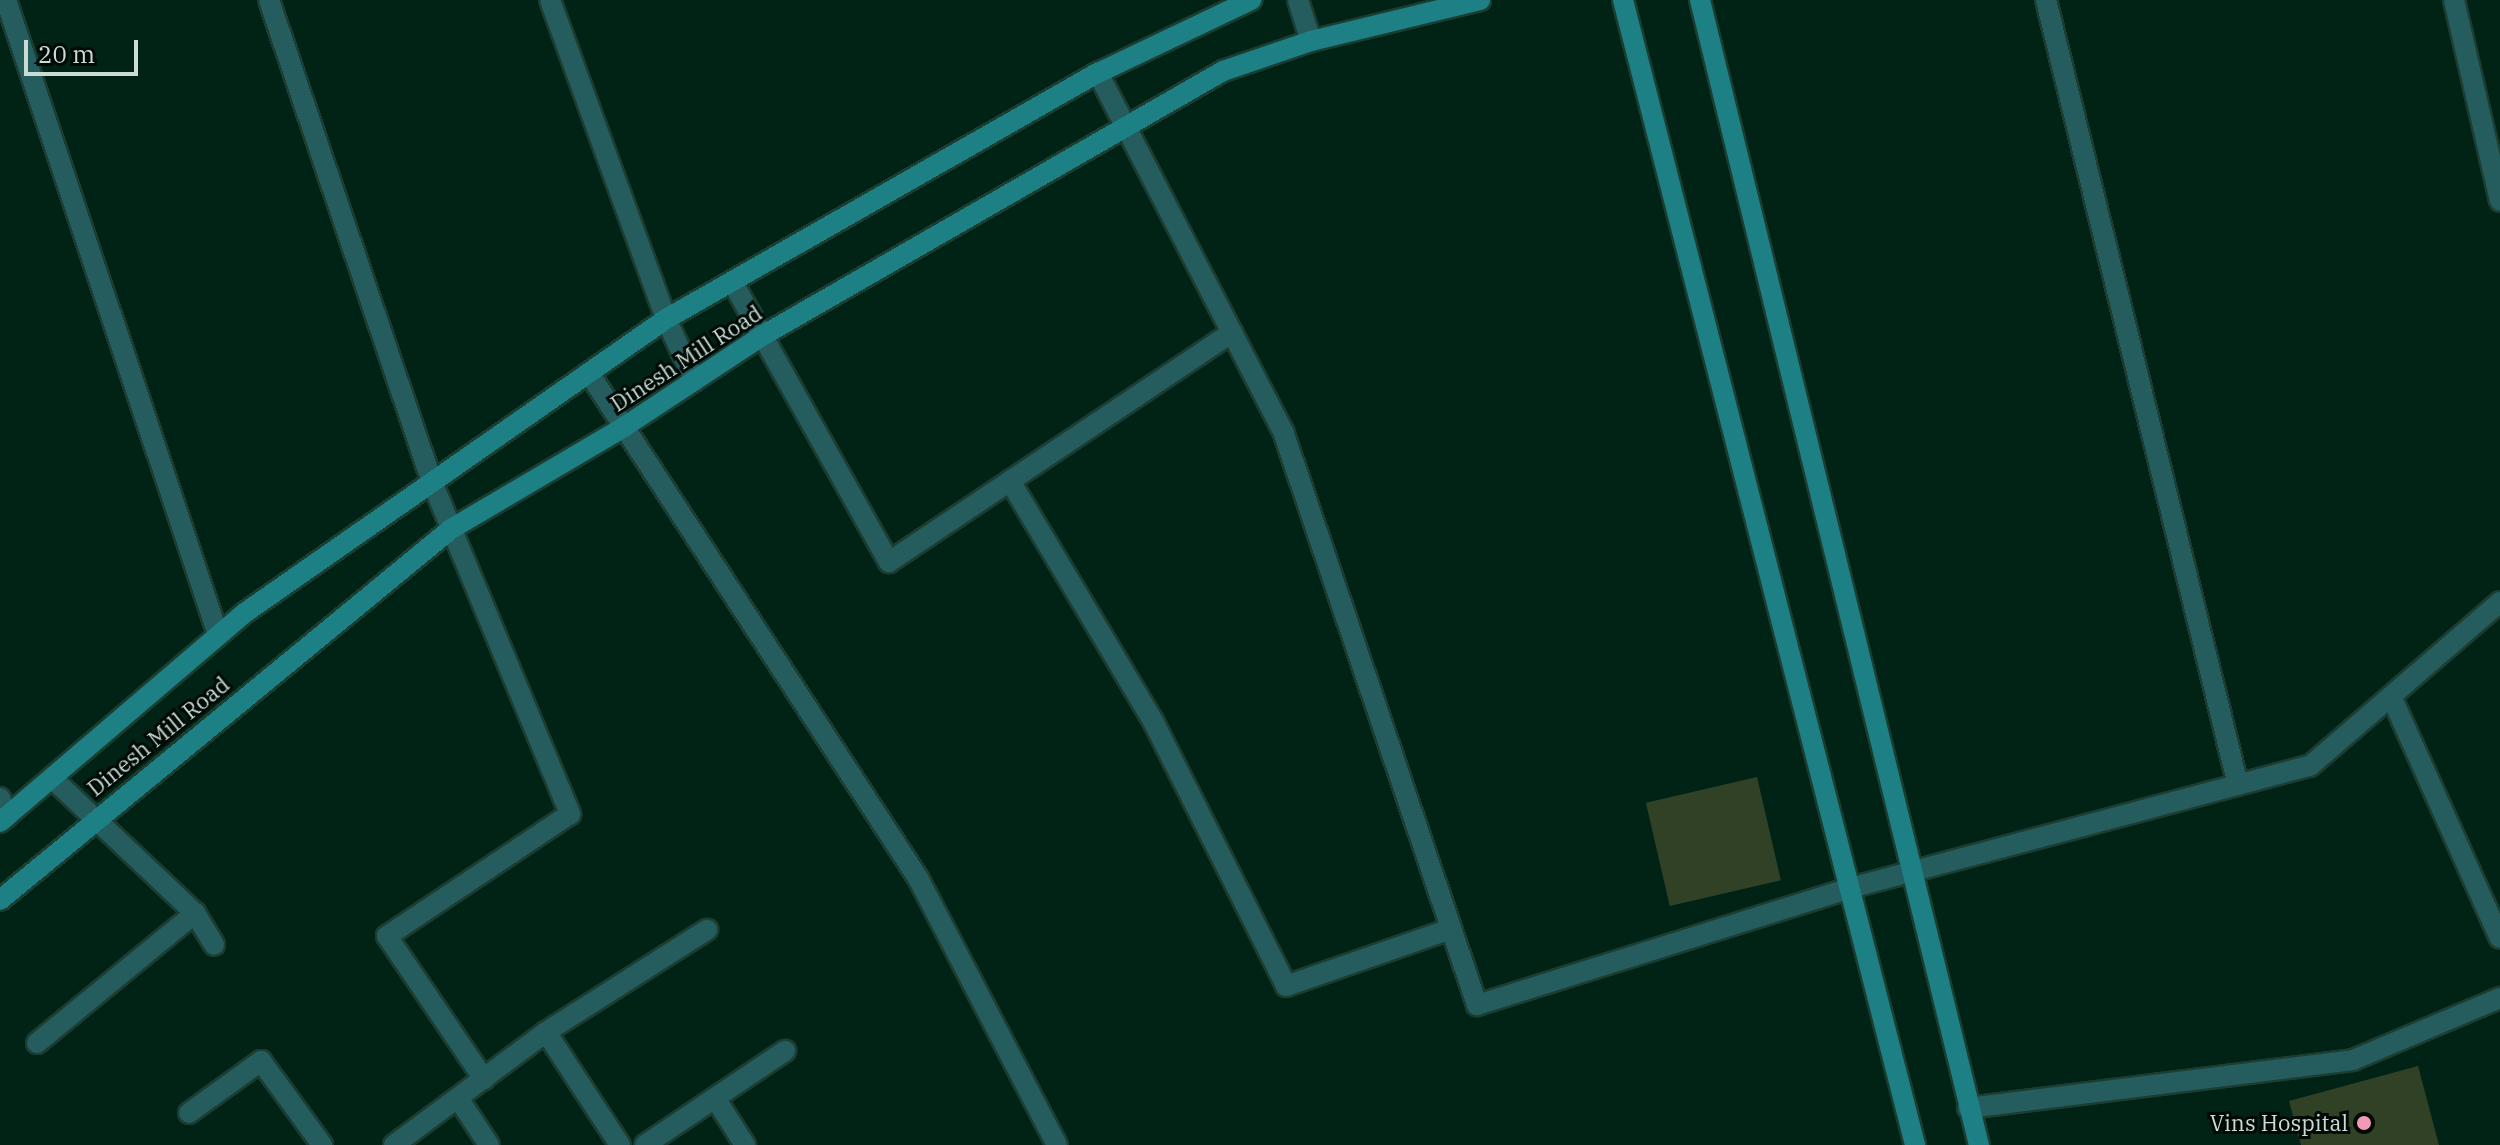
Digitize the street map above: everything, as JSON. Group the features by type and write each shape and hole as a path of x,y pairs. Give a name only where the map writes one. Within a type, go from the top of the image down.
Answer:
{"street":[{"path":"6,0 218,635"},
{"path":"269,0 432,482 570,814 387,936 484,1079"},
{"path":"550,0 666,319 695,381"},
{"name":"Dinesh Mill Road","path":"2,812 52,778 218,635 666,319 1098,73 1251,0"},
{"path":"1298,0 1311,41"},
{"name":"Dinesh Mill Road","path":"0,900 95,818 451,529 624,427 762,336 1223,71 1311,41 1480,0"},
{"path":"1623,0 1915,1145"},
{"path":"1700,0 1910,872 1979,1145"},
{"path":"2046,0 2238,785"},
{"path":"2454,0 2500,201"},
{"path":"1098,73 1284,434 1477,1005 1850,888 2310,766 2500,602"},
{"path":"733,283 889,562 1232,332"},
{"path":"589,373 918,878 1057,1145"},
{"path":"1010,481 1154,723 1286,986 1451,929"},
{"path":"2391,696 2500,938"},
{"path":"52,778 195,913 214,945"},
{"path":"37,1043 195,913"},
{"path":"394,1145 546,1032 707,930"},
{"path":"1968,1108 2353,1060 2500,998"},
{"path":"546,1032 620,1145"},
{"path":"645,1145 785,1051"},
{"path":"189,1113 261,1061 322,1145"},
{"path":"458,1098 489,1145"},
{"path":"715,1098 745,1145"}],"building":[{"path":"1757,777 1781,880 1670,906 1646,803"},
{"name":"Vins Hospital","path":"2418,1066 2439,1145 2301,1145 2289,1101"}],"place":[{"name":"Vins Hospital","path":"2364,1123"}]}
